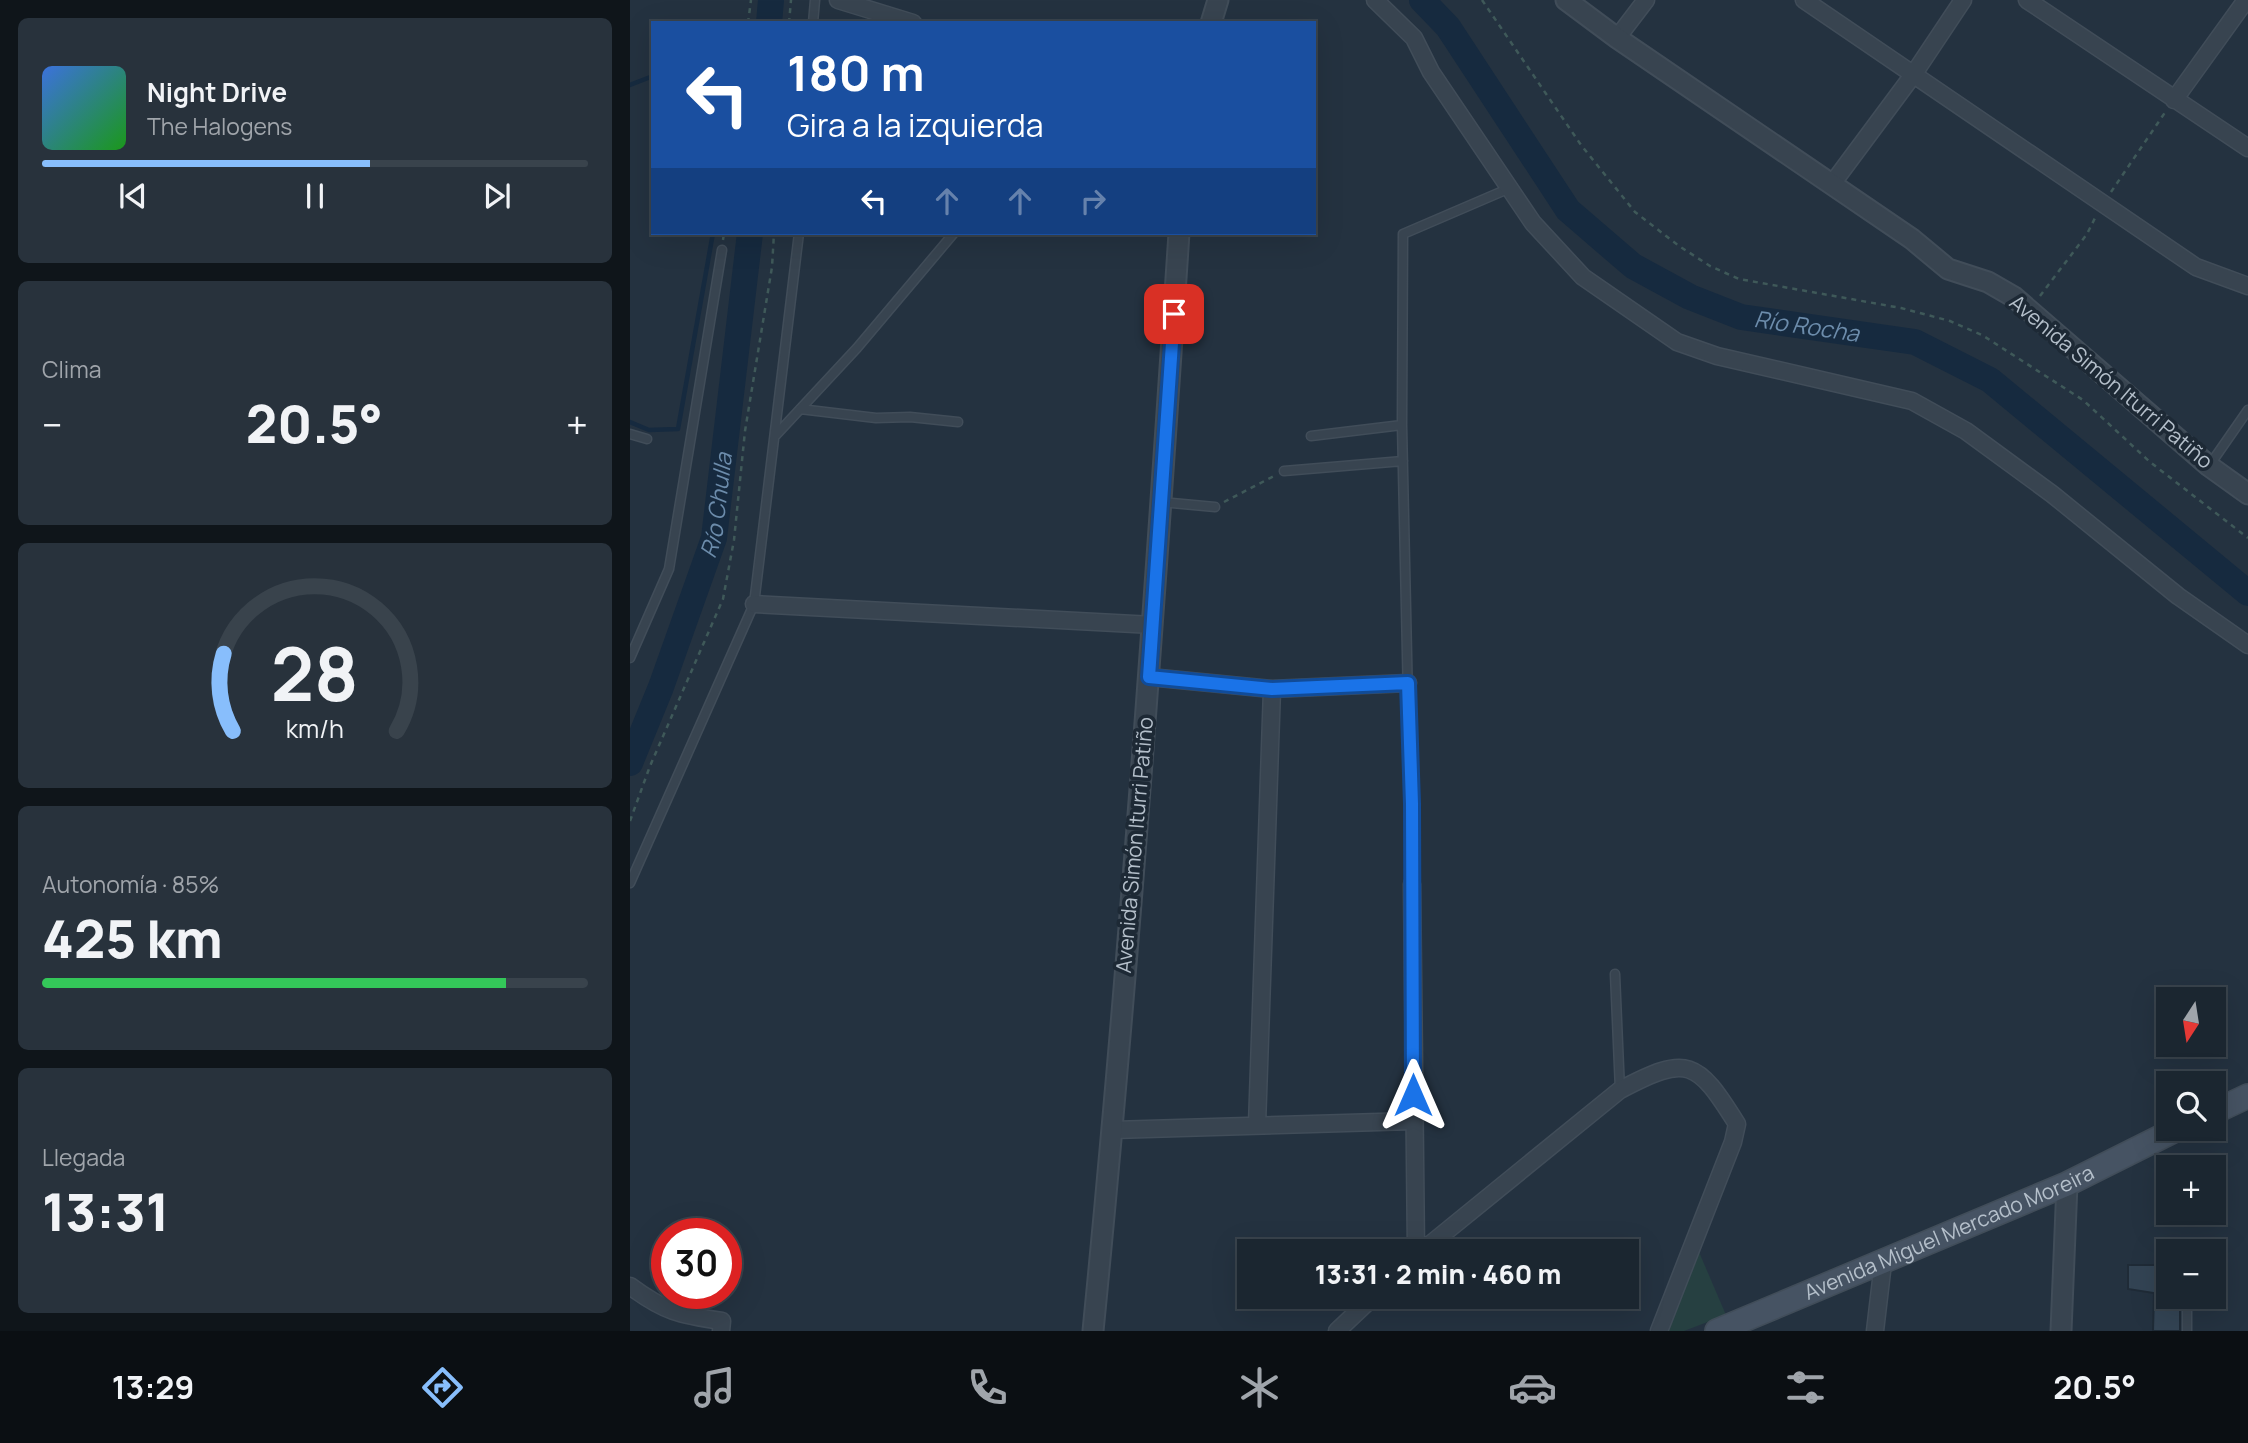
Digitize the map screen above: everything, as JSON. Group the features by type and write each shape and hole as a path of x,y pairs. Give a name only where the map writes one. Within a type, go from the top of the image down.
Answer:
{"main road":[{"path":"2226,1107 2248,1097"},
{"name":"Avenida Miguel Mercado Moreira","path":"1717,1331 2067,1184 2156,1140"}],"street":[{"path":"838,0 906,21"},
{"path":"1213,21 1218,0"},
{"path":"1375,0 1414,38 1431,72 1533,223 1583,277 1645,323 1677,342 1717,356 1912,401 1966,431 2052,494 2178,596 2248,645"},
{"name":"Avenida Simón Iturri Patiño","path":"1566,0 1617,38 1912,239 1948,269 1988,282 2030,310 2209,466 2248,494"},
{"path":"1617,38 1646,0"},
{"path":"1804,0 2196,268 2248,286"},
{"path":"1832,184 1913,75 1963,0"},
{"path":"2026,0 2248,148"},
{"path":"2174,100 2246,0"},
{"name":"Avenida Simón Iturri Patiño","path":"1093,1331 1113,1130 1149,677 1179,235"},
{"path":"754,604 1153,625"},
{"path":"1149,677 1272,689 1408,683"},
{"path":"1257,1125 1272,689"},
{"path":"1412,884 1416,1239"},
{"path":"1437,1239 1620,1090 1657,1070 1678,1066 1695,1070 1717,1092 1737,1124 1733,1142 1659,1331"},
{"path":"1113,1130 1413,1121"},
{"path":"2061,1331 2067,1184"},
{"path":"1875,1331 1883,1263"},
{"path":"630,1286 659,1308 682,1315 722,1321 721,1331"},
{"path":"1337,1331 1360,1309"}],"lane":[{"path":"813,21 815,0"},
{"path":"1412,884 1402,425 1403,234 1510,188"},
{"path":"630,883 754,604 799,235"},
{"path":"776,435 857,348 952,235"},
{"path":"630,658 669,569 722,250"},
{"path":"800,409 876,418 910,417 958,422"},
{"path":"2209,466 2248,410"},
{"path":"1311,436 1402,425"},
{"path":"630,434 648,439"},
{"path":"1284,471 1403,461"},
{"path":"1161,502 1215,507"},
{"path":"1615,974 1620,1090"},
{"path":"2187,1309 2187,1331"}],"path":[{"path":"748,21 751,0"},
{"path":"789,21 791,0"},
{"path":"1482,0 1581,145 1635,212 1679,246 1710,266 1739,279 1901,308 1950,321 1982,335 2083,400 2150,462 2248,538"},
{"path":"2030,310 2087,234 2102,204 2174,100"},
{"path":"630,821 650,766 723,599 734,540 745,431 772,267 774,235"},
{"path":"1215,507 1284,471"}],"green space":[{"path":"1699,1252 1726,1315 1684,1331 1668,1331"}],"building":[{"path":"2128,1265 2156,1265 2156,1309 2180,1309 2180,1331 2153,1331 2154,1293 2128,1289"}],"waterway":[{"name":"Río Chulla","path":"769,21 771,0"},
{"name":"Río Rocha","path":"1422,0 1448,27 1568,210 1633,266 1690,297 1741,317 1915,342 1990,380 2248,593"},
{"path":"760,21 770,15"},
{"path":"630,85 651,77"},
{"path":"630,422 649,430 678,429 713,235"},
{"name":"Río Chulla","path":"630,763 661,687 714,538 750,235"}],"route":[{"path":"1174,314 1149,677 1272,689 1408,683 1409,777 1412,804 1413,1095"}]}
